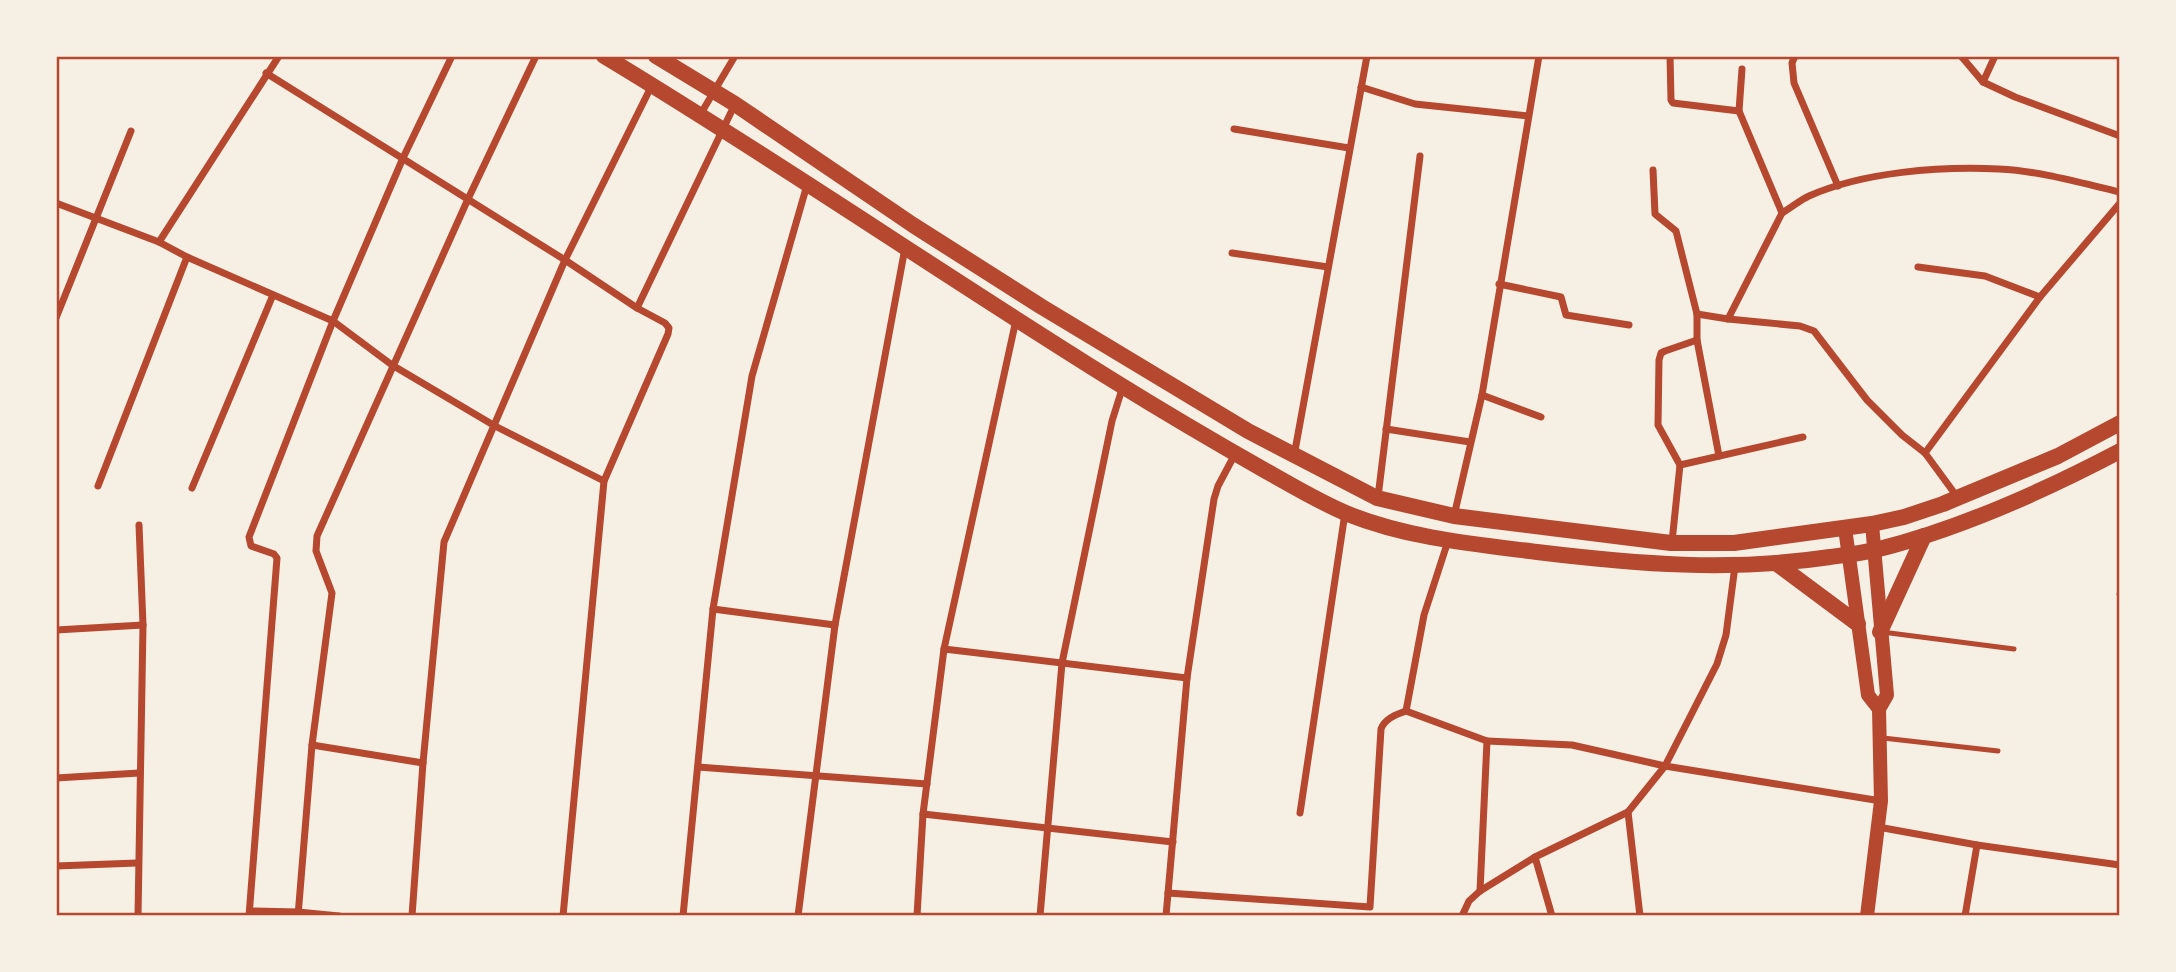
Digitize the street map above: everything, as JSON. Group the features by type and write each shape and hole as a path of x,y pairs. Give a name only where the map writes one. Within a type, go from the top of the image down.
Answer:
{"highway":[{"path":"604,56 723,128 1016,320 1123,386 1313,498 1370,522 1448,541 1665,566 1776,563 1875,550 1924,536 2068,478 2120,451"},
{"path":"656,56 735,104 913,225 1042,307 1294,457 1377,498 1454,516 1671,543 1734,543 1904,517 1958,498 2058,456 2120,423"},
{"path":"1880,632 1924,536"},
{"path":"1776,563 1858,624"}],"main road":[{"path":"1867,916 1881,800 1879,709 1887,695 1872,524"},
{"path":"1845,528 1868,695 1879,709"}],"street":[{"path":"159,242 279,56"},
{"path":"339,916 250,914 277,558 274,554 251,545 249,537 333,321 403,158 452,56"},
{"path":"298,914 312,746 332,593 316,551 317,536 392,365 536,56"},
{"path":"700,116 735,56"},
{"path":"1294,457 1367,56"},
{"path":"1454,516 1482,395 1539,56"},
{"path":"1670,56 1673,103 1738,111"},
{"path":"1795,56 1792,63 1794,83 1838,186"},
{"path":"1961,56 1983,82 2015,97 2120,136"},
{"path":"1983,82 1995,56"},
{"path":"1742,69 1738,111 1782,213"},
{"path":"266,73 665,323 668,328 668,334 604,481 563,916"},
{"path":"412,916 422,763 444,542 565,260 652,85"},
{"path":"1361,87 1415,104 1528,116"},
{"path":"637,307 735,104"},
{"path":"1234,129 1349,148"},
{"path":"56,317 131,131"},
{"path":"1377,498 1420,156"},
{"path":"1728,319 1782,213 1808,197 1838,186 1891,175 1937,170 2000,169 2056,177 2120,192"},
{"path":"1653,170 1654,214 1676,231 1697,314 1697,340 1719,456"},
{"path":"684,916 713,609 752,376 807,185"},
{"path":"56,203 159,242 333,321 392,365 495,426 604,481"},
{"path":"1925,453 2040,297 2120,203"},
{"path":"798,916 835,625 905,248"},
{"path":"1232,253 1328,267"},
{"path":"98,486 187,257"},
{"path":"1918,267 1985,276 2040,297"},
{"path":"1499,284 1561,298 1566,315 1629,325"},
{"path":"191,488 273,295"},
{"path":"1697,314 1800,326 1814,331 1867,400 1902,435 1925,453 1958,498"},
{"path":"917,916 923,814 944,649 1016,320"},
{"path":"1671,543 1680,465 1658,425 1659,360 1665,351 1697,340"},
{"path":"1040,916 1062,663 1112,421 1123,386"},
{"path":"1482,395 1541,417"},
{"path":"1386,429 1470,442"},
{"path":"1680,465 1803,437"},
{"path":"1166,916 1187,678 1214,499 1217,486 1235,454"},
{"path":"1300,813 1345,513"},
{"path":"138,916 143,625 139,525"},
{"path":"1406,710 1424,615 1448,541"},
{"path":"1462,916 1469,901 1480,891 1535,857 1628,811 1665,766 1717,664 1726,635 1735,566"},
{"path":"713,609 835,625"},
{"path":"56,630 143,625"},
{"path":"944,649 1187,678"},
{"path":"1370,916 1381,729 1389,719 1406,710 1487,741 1572,745 1665,766 1881,800"},
{"path":"1480,891 1487,741"},
{"path":"312,746 422,763"},
{"path":"698,767 927,784"},
{"path":"56,778 139,773"},
{"path":"1628,811 1640,916"},
{"path":"923,814 1173,842"},
{"path":"1878,827 1977,845 2120,865"},
{"path":"1965,916 1977,845"},
{"path":"1535,857 1552,916"},
{"path":"56,866 137,863"},
{"path":"1168,893 1370,907"}],"lane":[{"path":"1880,632 2014,649"},
{"path":"1880,738 1998,751"}]}
